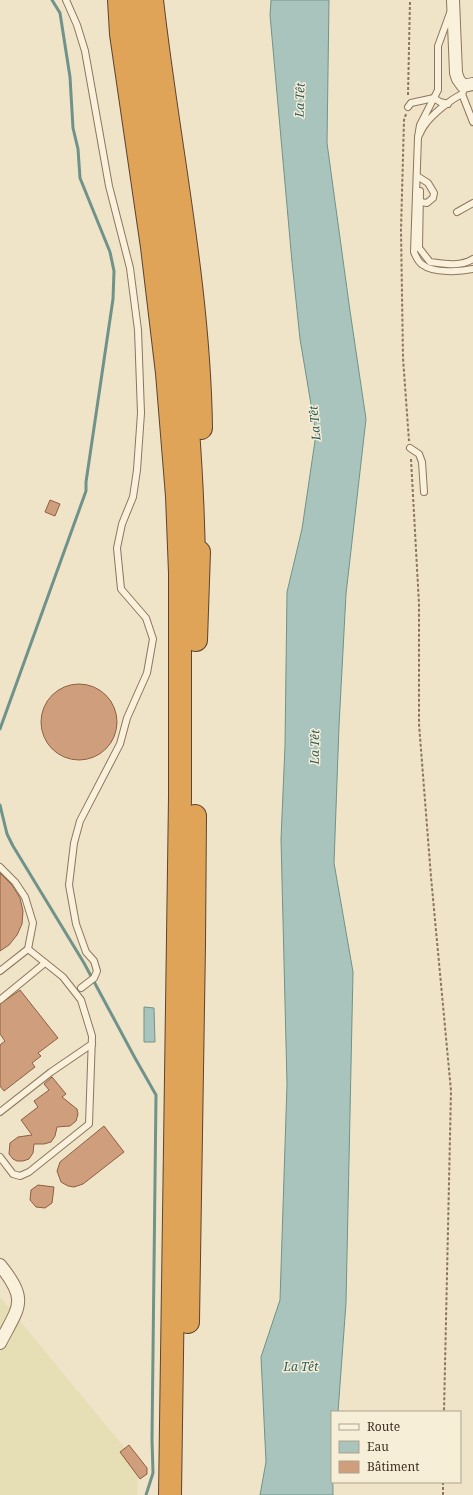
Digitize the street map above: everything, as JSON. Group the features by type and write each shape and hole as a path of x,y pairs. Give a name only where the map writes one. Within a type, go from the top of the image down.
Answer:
{"highway":[{"path":"114,0 121,34 152,247 167,373 177,496 180,573 180,789 170,1495"},
{"path":"119,0 121,34"},
{"path":"135,0 175,293 194,503 196,640 194,945 185,1495"},
{"path":"152,0 192,284 200,381 202,483 196,640"}],"street":[{"path":"453,2 456,73 458,79 466,88"},
{"path":"0,1265 12,1280 19,1299 18,1307 0,1343"}],"lane":[{"path":"66,0 77,25 85,52 108,186 130,268 138,330 141,414 138,470 133,497 122,524 117,548 121,589 146,618 152,640 147,672 127,718 120,744 80,820 74,843 69,885 76,924 86,952 94,961 97,971 92,979 81,988"},
{"path":"453,2 438,46 438,90 420,125 418,138 414,252 421,264 430,270 461,271 473,269"},
{"path":"418,138 424,125 466,88 473,122"},
{"path":"408,107 411,103 434,98 440,102 448,104"},
{"path":"417,176 428,183 434,193 433,198 427,203 420,202"},
{"path":"417,176 420,189 419,248 430,262 461,264 473,259"},
{"path":"457,212 473,203"},
{"path":"410,448 419,454 422,462 424,492"},
{"path":"0,867 15,882 25,897 33,923 28,949 0,971"},
{"path":"0,1157 13,1174 20,1176 29,1172 88,1124 92,1036 81,1000 63,977 28,949"},
{"path":"0,1000 45,963"},
{"path":"0,1112 51,1072 92,1044"}],"path":[{"path":"410,0 408,107 404,120 401,230 403,358 419,604 419,724 430,870 451,1091 444,1411"},
{"path":"443,1483 443,1495"}],"shaded area":[{"path":"0,1297 138,1464 137,1495 0,1495"}],"water":[{"name":"La Têt","path":"271,0 329,0 327,143 366,419 346,594 334,863 353,972 346,1303 338,1411 331,1411 331,1483 333,1483 333,1495 260,1495 266,1462 261,1357 280,1300 287,1084 281,839 285,746 287,592 302,529 316,434 300,339 270,15"},
{"path":"144,1007 154,1008 155,1042 144,1042"}],"building":[{"path":"50,500 60,504 55,516 45,512"},
{"path":"72,684 86,684 100,690 111,701 117,715 117,729 114,737 106,749 100,754 86,760 72,760 58,754 47,743 41,729 41,715 47,701 58,690"},
{"path":"0,873 12,885 20,898 23,911 22,924 17,935 9,945 0,951"},
{"path":"20,990 58,1038 38,1053 41,1056 32,1063 35,1067 4,1091 0,1086 0,1045 5,1041 0,1034 0,1004"},
{"path":"52,1077 66,1094 62,1097 77,1109 78,1114 76,1121 70,1126 57,1127 55,1136 51,1142 34,1144 33,1153 29,1159 17,1161 9,1154 10,1143 18,1137 32,1135 21,1120 38,1107 34,1101 49,1090 44,1084"},
{"path":"104,1126 124,1152 83,1184 74,1187 68,1186 61,1182 57,1171 60,1162"},
{"path":"38,1185 54,1187 52,1203 45,1208 36,1207 30,1200 31,1190"},
{"path":"129,1445 147,1468 147,1474 140,1479 120,1452"}],"waterway":[{"path":"0,729 86,491 86,482 113,299 114,271 110,252 80,178 78,149 73,128 70,77 60,13 52,0"},
{"path":"0,805 7,834 13,846 84,963 156,1095 152,1439 153,1473 146,1495"}]}
